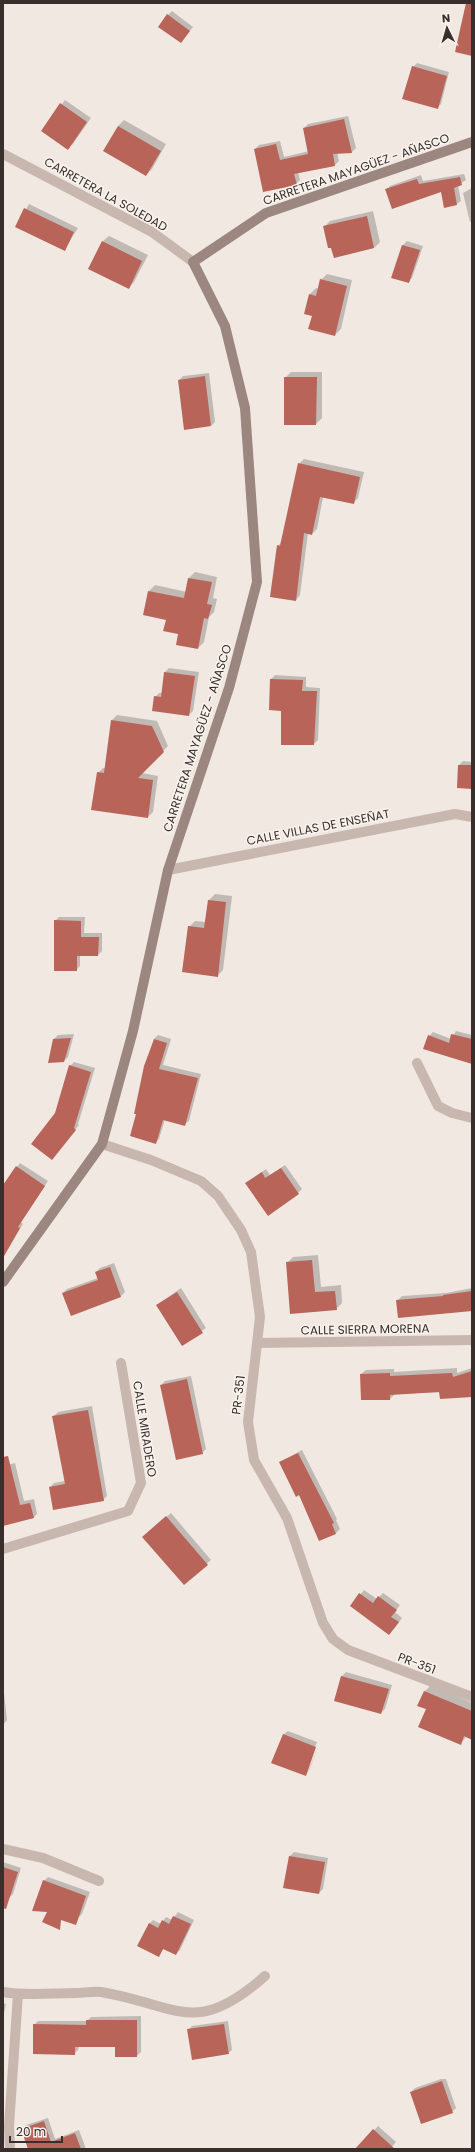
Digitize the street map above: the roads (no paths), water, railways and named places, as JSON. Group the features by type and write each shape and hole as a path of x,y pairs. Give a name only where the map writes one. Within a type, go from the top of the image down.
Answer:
{"main road":[{"name":"CARRETERA MAYAGÜEZ - AÑASCO","path":"3,1282 102,1144 133,1031 168,870 229,688 257,582 245,408 225,326 193,262 266,213 472,142"}],"street":[{"name":"CARRETERA LA SOLEDAD","path":"3,154 152,232 193,262"},
{"name":"CALLE VILLAS DE ENSEÑAT","path":"168,870 455,814 472,817"},
{"path":"417,1063 438,1106 452,1113 472,1118"},
{"name":"PR-351","path":"102,1144 151,1160 201,1181 218,1196 241,1230 251,1252 260,1318 248,1422 254,1460 286,1518 323,1623 333,1639 348,1650 472,1697"},
{"name":"CALLE SIERRA MORENA","path":"258,1343 472,1340"},
{"name":"CALLE MIRADERO","path":"3,1549 128,1510 141,1483 121,1363"},
{"path":"3,1849 43,1858 99,1881"},
{"path":"3,1992 18,1994 100,1992 178,2012 198,2013 218,2009 250,1989 265,1976"},
{"path":"10,2149 9,2126 18,1994"}]}
